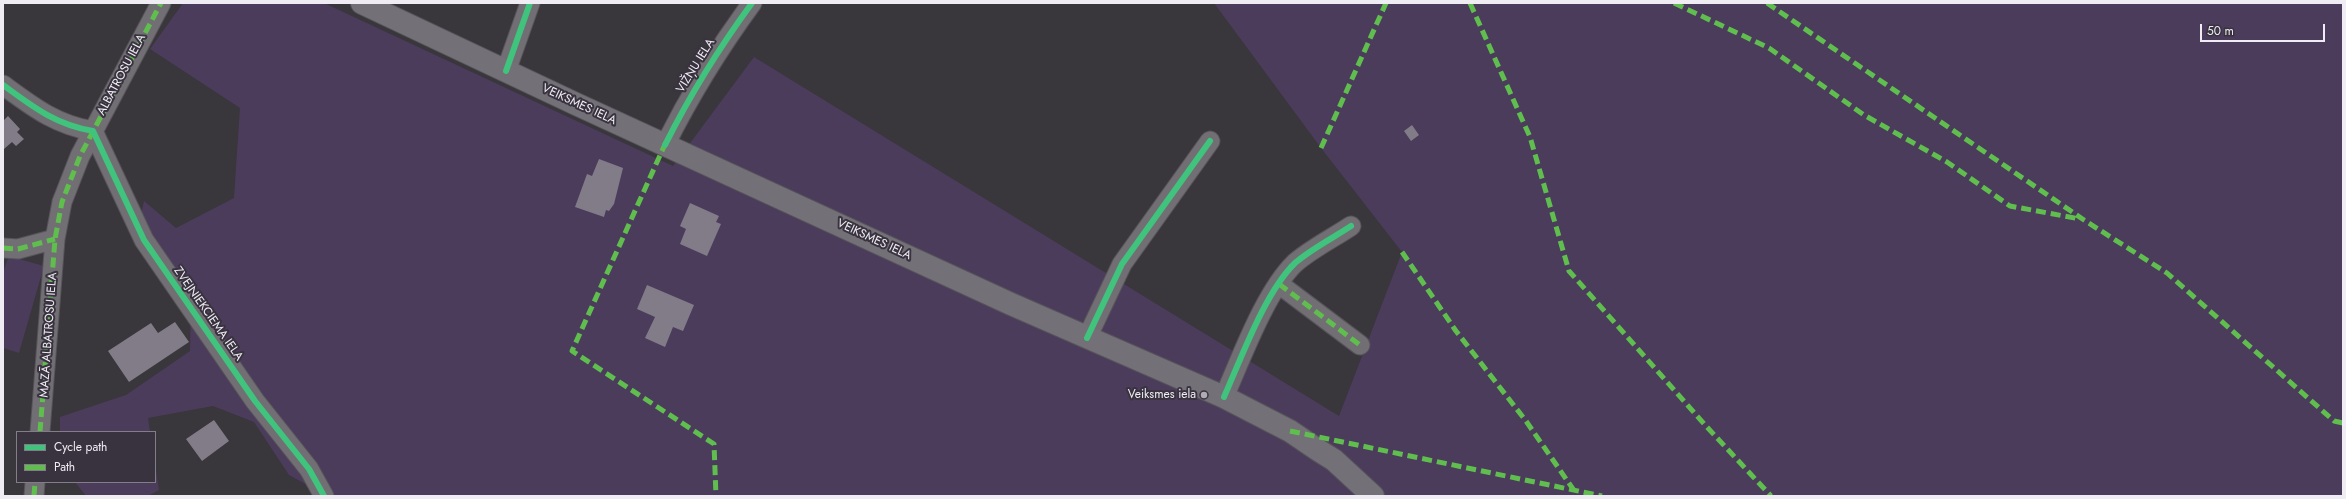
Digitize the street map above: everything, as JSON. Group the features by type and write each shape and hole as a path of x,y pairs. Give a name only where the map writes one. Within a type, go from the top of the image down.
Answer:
{"main road":[{"name":"VEIKSMES IELA","path":"362,3 665,145 1087,338 1224,397 1290,431 1334,460 1373,496"}],"street":[{"name":"ALBATROSU IELA","path":"55,239 62,202 80,156 161,3"},
{"path":"506,71 530,3"},
{"name":"VIŽŅU IELA","path":"665,145 691,93 727,37 752,3"},
{"path":"3,85 45,114 72,127 93,131"},
{"name":"ZVEJNIEKCIEMA IELA","path":"93,131 144,240 255,401 309,469 324,496"},
{"path":"1087,338 1122,264 1210,141"},
{"path":"1224,397 1261,313 1279,284 1295,263 1351,226"},
{"path":"3,248 18,249 55,239"},
{"name":"MAZĀ ALBATROSU IELA","path":"40,431 55,239"},
{"path":"1279,284 1360,345"},
{"path":"34,496 35,483"}],"shaded area":[{"path":"183,3 324,3 673,166 754,57 1339,416 1402,252 1321,148 1214,3 2343,3 2343,496 327,496 289,475 254,422 213,406 148,418 150,431 60,431 60,417 126,395 190,351 191,298 140,220 144,201 176,228 234,198 240,108 150,49"},
{"path":"9,256 44,266 19,353 3,348 3,272"},
{"path":"156,470 159,490 148,496 86,496 76,483 156,483"}],"building":[{"path":"8,116 20,129 17,132 24,139 16,146 12,142 4,149 3,121"},
{"path":"1412,125 1419,135 1411,141 1404,131"},
{"path":"599,159 623,168 614,204 609,211 606,210 604,217 575,207 587,174 592,176"},
{"path":"690,203 719,216 716,222 721,224 707,256 680,244 686,229 680,226"},
{"path":"647,285 694,305 683,331 673,327 665,347 645,338 655,317 637,309"},
{"path":"175,322 189,342 129,382 108,351 151,323 158,333"},
{"path":"214,420 229,441 202,461 186,439"}],"marked path":[{"path":"40,431 55,239 62,202 80,156 161,3"},
{"path":"1321,148 1386,3"},
{"path":"1470,3 1530,137 1569,271 1706,426 1771,496"},
{"path":"1674,3 1769,48 1864,115 1947,162 2010,206 2080,219"},
{"path":"1767,3 2084,220 2167,273 2334,421 2343,423"},
{"path":"666,142 572,351 714,444 716,496"},
{"path":"3,248 18,249 55,239"},
{"path":"1402,252 1456,331 1526,421 1573,489 1576,496"},
{"path":"1279,284 1360,345"},
{"path":"1290,431 1602,496"},
{"path":"34,496 35,483"}],"cycle path":[{"path":"506,71 530,3"},
{"path":"665,145 684,108 706,72 752,3"},
{"path":"3,85 35,108 56,120 93,131 144,240 255,401 309,469 324,496"},
{"path":"1087,338 1122,264 1210,141"},
{"path":"1224,397 1264,308 1284,276 1301,258 1351,226"}],"place":[{"name":"Veiksmes iela","path":"1204,395"}]}
